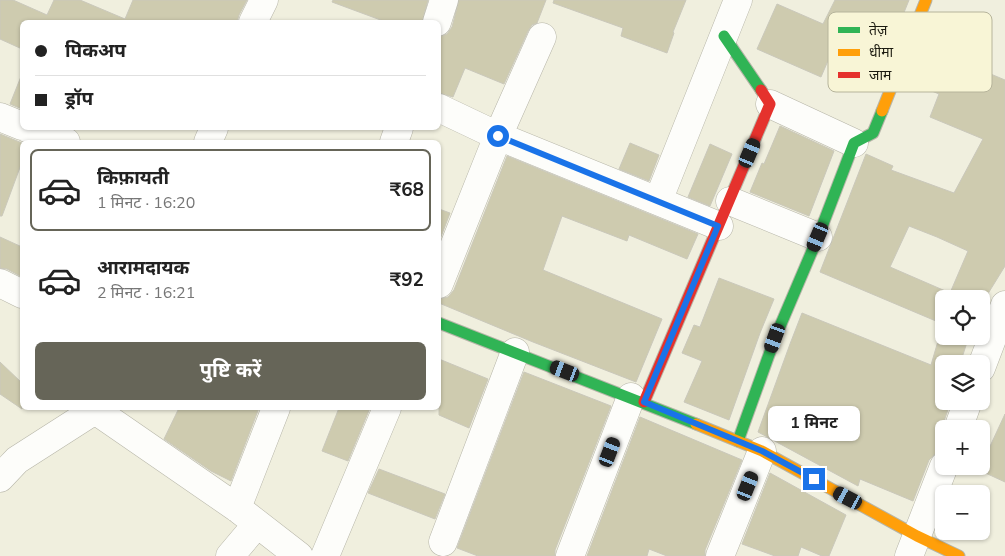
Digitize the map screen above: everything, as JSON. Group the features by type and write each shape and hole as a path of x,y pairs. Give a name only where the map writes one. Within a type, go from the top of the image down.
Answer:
{"street":[{"path":"254,20 264,0"},
{"path":"437,20 444,0"},
{"path":"658,201 738,0"},
{"path":"921,12 926,0"},
{"path":"724,36 770,104 854,143"},
{"path":"441,279 498,136 542,37"},
{"path":"720,556 750,446 775,338 818,237 854,143 873,133 889,92"},
{"path":"570,556 638,400 730,201 770,104"},
{"path":"441,109 498,136 718,226"},
{"path":"0,117 20,125"},
{"path":"33,130 60,140"},
{"path":"730,201 818,237"},
{"path":"0,283 20,293"},
{"path":"986,355 1005,305"},
{"path":"441,324 638,400 750,446 913,546 959,556"},
{"path":"443,542 515,352"},
{"path":"0,478 16,460 94,410"},
{"path":"97,410 247,516 299,556"},
{"path":"230,556 247,516 275,410"},
{"path":"325,556 386,410"},
{"path":"913,546 941,475"}],"building":[{"path":"0,0 13,0 47,15 54,0 80,0 125,19 133,0 247,0 238,20 20,20 20,48 0,39"},
{"path":"333,0 428,0 423,20 381,20 332,2"},
{"path":"459,0 546,0 537,23 532,25 528,31 504,84 465,68 453,97 441,94 441,36 447,34 452,27"},
{"path":"554,0 686,0 667,53 621,36 623,28 553,3"},
{"path":"835,0 909,0 904,12 829,12"},
{"path":"777,4 823,24 828,14 828,61 821,77 757,49"},
{"path":"992,75 1005,80 1005,266 990,290 951,290 968,251 909,226 890,267 943,290 935,290 935,321 820,272 866,154 893,166 891,170 954,193 983,139 930,117 939,94 934,92 992,92"},
{"path":"20,79 20,108 10,104"},
{"path":"780,126 834,151 809,216 750,192"},
{"path":"0,134 20,142 20,167 2,216 0,216"},
{"path":"630,143 659,155 649,181 619,169"},
{"path":"710,144 732,154 710,206 688,197"},
{"path":"507,156 698,234 687,259 629,235 627,241 562,216 543,270 662,319 636,382 441,304 441,299 448,297 454,290"},
{"path":"441,210 450,213 441,237"},
{"path":"0,237 20,246 20,276 7,269 0,268"},
{"path":"719,278 774,299 729,420 684,402 702,361 682,353 694,325 700,327"},
{"path":"802,313 931,365 937,345 966,345 963,355 935,355 935,410 948,410 944,420 935,420 935,454 929,460 913,501 860,479 858,486 758,432"},
{"path":"441,360 488,379 469,428 439,415 439,410 441,410"},
{"path":"0,362 20,381 20,408 0,394"},
{"path":"524,372 611,406 555,550 555,556 478,556 457,548"},
{"path":"178,410 258,410 231,481 211,471 164,439"},
{"path":"338,410 369,410 348,461 322,451"},
{"path":"1005,414 1005,482 990,475 990,446"},
{"path":"640,417 742,460 705,550 705,556 667,556 649,549 647,556 587,556"},
{"path":"379,469 445,494 435,519 368,493"},
{"path":"770,473 846,515 829,556 822,556 801,547 798,556 775,556 742,544"}],"traffic: fast":[{"path":"724,36 761,90"},
{"path":"738,441 775,338 818,237 854,143 873,133 882,111"},
{"path":"441,324 696,424"}],"traffic: slow":[{"path":"921,12 926,0"},
{"path":"882,111 890,92"},
{"path":"696,424 762,451 917,536 959,556"}],"traffic: jam":[{"path":"644,402 770,104 761,90"}],"route":[{"path":"498,136 718,226 644,402 762,451 814,479"}]}
